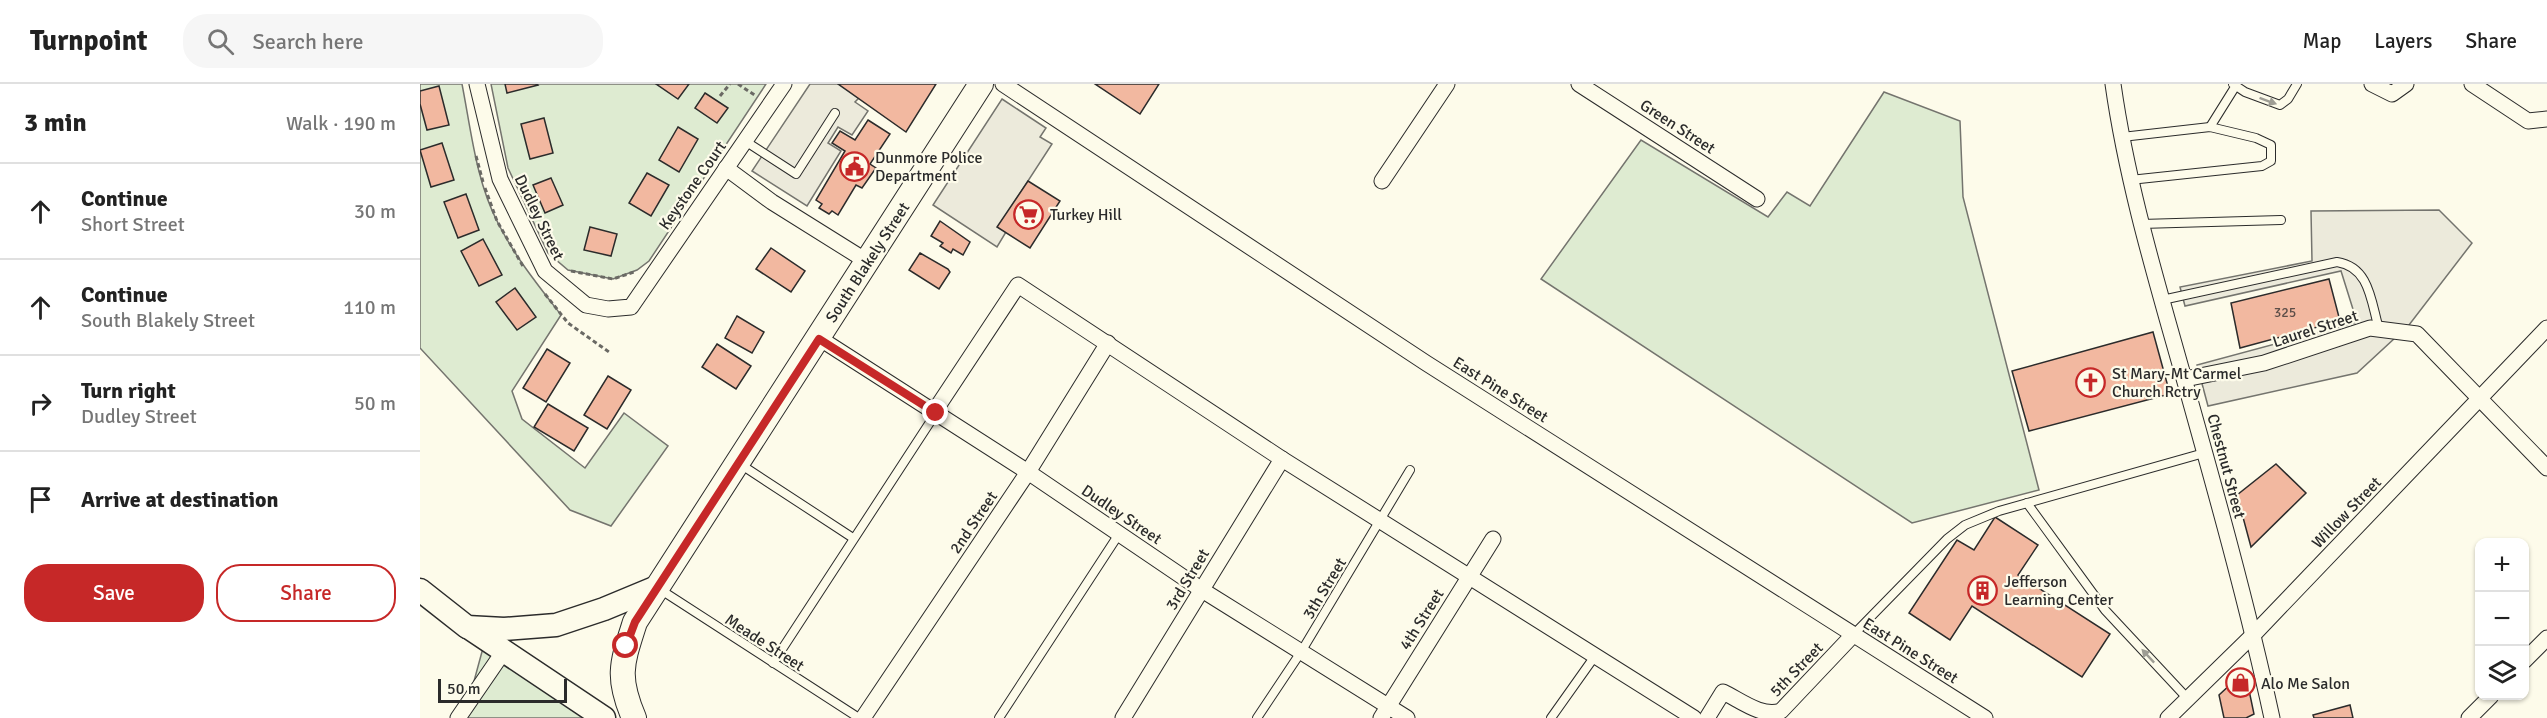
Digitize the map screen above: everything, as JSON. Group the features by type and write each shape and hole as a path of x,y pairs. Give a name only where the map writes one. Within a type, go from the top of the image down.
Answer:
{"main road":[{"name":"South Blakely Street","path":"634,718 623,686 623,662 635,622 981,84"},
{"path":"467,627 504,629 556,625 604,609 657,587"},
{"path":"420,590 467,627 604,718"}],"street":[{"name":"Dudley Street","path":"477,84 500,179 545,271 586,305 608,309 631,307"},
{"name":"Keystone Court","path":"631,307 784,84"},
{"name":"East Pine Street","path":"1003,84 1426,363 1985,718"},
{"path":"1382,181 1447,84"},
{"name":"Green Street","path":"1579,84 1757,199"},
{"name":"Chestnut Street","path":"2113,84 2120,137 2140,224 2185,379 2254,634 2272,718"},
{"path":"2372,84 2392,94 2403,87"},
{"path":"2472,84 2528,121 2547,119"},
{"path":"726,168 772,202 868,262"},
{"path":"935,412 1018,285 1108,342 1282,459 1694,718"},
{"name":"Laurel Street","path":"2185,379 2264,363 2370,328 2417,334 2547,468"},
{"name":"Willow Street","path":"2168,718 2254,634 2547,328"},
{"name":"Dudley Street","path":"819,339 1028,472 1202,590 1301,652 1384,712 1407,718"},
{"name":"2nd Street","path":"861,718 1028,472 1108,342"},
{"name":"3rd Street","path":"1123,718 1282,459"},
{"name":"4th Street","path":"1384,712 1493,539"},
{"name":"5th Street","path":"1707,718 1723,692 1763,713 1775,716 1853,635"},
{"path":"2529,656 2547,638"},
{"path":"458,718 504,651"},
{"path":"2469,718 2487,700"}],"lane":[{"path":"2210,127 2234,85 2280,105 2288,99 2296,84"},
{"path":"745,141 796,174 836,113"},
{"path":"2120,137 2210,127 2265,141 2271,146 2271,161 2262,166 2129,180"},
{"path":"2140,224 2281,220"},
{"path":"2162,300 2337,262 2348,264 2360,272 2366,284 2379,329"},
{"path":"773,663 935,412"},
{"path":"1853,635 1947,539 1965,525 1999,511 2205,453"},
{"path":"739,463 854,538"},
{"name":"3th Street","path":"1257,718 1301,652 1410,470"},
{"path":"2027,503 2105,610 2188,699"},
{"path":"999,718 1119,534"},
{"name":"Meade Street","path":"657,587 861,718"},
{"path":"1551,718 1595,656"}],"path":[{"path":"720,96 730,84"},
{"path":"738,84 756,96"},
{"path":"568,270 613,279 633,273 641,267"}],"green space":[{"path":"420,84 462,84 479,173 491,207 519,259 561,315 512,391 522,419 585,468 624,413 668,446 611,526 570,510 420,348"},
{"path":"491,84 766,84 649,261 637,270 613,279 568,270 548,253 508,168"},
{"path":"1884,92 1960,121 1963,197 2039,490 1912,523 1541,279 1641,140 1768,217 1787,192 1810,206"},
{"path":"483,648 584,718 464,718"}],"shaded area":[{"path":"810,84 839,84 860,97 855,102 868,111 852,135 838,127 828,143 841,151 807,206 752,171"},
{"path":"1002,99 1046,128 1040,137 1052,144 998,227 1006,232 997,247 933,205"},
{"path":"2439,210 2472,243 2409,325 2357,373 2208,406 2197,365 2357,322 2341,271 2185,306 2180,287 2312,261 2311,211"}],"building":[{"path":"505,84 537,84 538,85 507,93"},
{"path":"656,84 689,84 678,99"},
{"path":"838,84 936,84 906,132"},
{"path":"1095,84 1159,84 1140,114"},
{"path":"439,86 449,125 427,130 420,104 420,91"},
{"path":"705,93 728,108 717,123 695,108"},
{"path":"544,118 553,153 530,159 521,124"},
{"name":"Dunmore Police Department","path":"868,120 890,134 870,164 876,168 862,188 856,185 838,215 832,211 829,214 819,208 822,204 816,200 845,151 832,143 840,131 855,140"},
{"path":"678,127 698,139 679,172 659,160"},
{"path":"442,143 454,180 431,187 420,150"},
{"path":"647,173 669,185 651,216 629,203"},
{"path":"551,178 563,205 545,213 533,185"},
{"name":"Turkey Hill","path":"1028,181 1060,201 1030,248 997,227"},
{"path":"466,194 479,230 458,238 444,202"},
{"path":"940,221 970,242 963,255 953,249 951,253 940,246 943,243 931,236"},
{"path":"590,227 617,234 611,256 584,250"},
{"path":"483,239 502,275 479,286 461,251"},
{"path":"771,248 805,271 791,292 756,269"},
{"path":"920,253 950,272 939,289 909,270"},
{"path":"2329,279 2340,321 2240,348 2231,303"},
{"path":"515,288 536,317 517,330 496,302"},
{"path":"737,316 764,332 752,353 725,338"},
{"name":"St Mary-Mt Carmel Church Rctry","path":"2153,332 2170,394 2029,431 2012,371"},
{"path":"717,344 751,366 736,389 702,367"},
{"path":"547,349 570,363 546,402 523,388"},
{"path":"608,376 631,390 607,429 584,415"},
{"path":"548,404 588,428 574,451 534,427"},
{"path":"2276,464 2306,493 2251,547 2237,495"},
{"name":"Jefferson Learning Center","path":"1995,517 2038,545 2018,575 2110,634 2082,677 1972,606 1950,640 1909,613 1957,540 1974,550"},
{"name":"Alo Me Salon","path":"2245,671 2254,714 2246,718 2224,718 2219,695"},
{"path":"2350,705 2353,718 2314,718 2313,715"}],"place":[{"name":"Dunmore Police Department","path":"854,166"},
{"name":"Turkey Hill","path":"1029,214"},
{"name":"St Mary-Mt Carmel Church Rctry","path":"2091,382"},
{"name":"Jefferson Learning Center","path":"1983,590"},
{"name":"Alo Me Salon","path":"2240,683"}],"route":[{"path":"626,646 635,622 657,587 819,339 936,413"}]}
